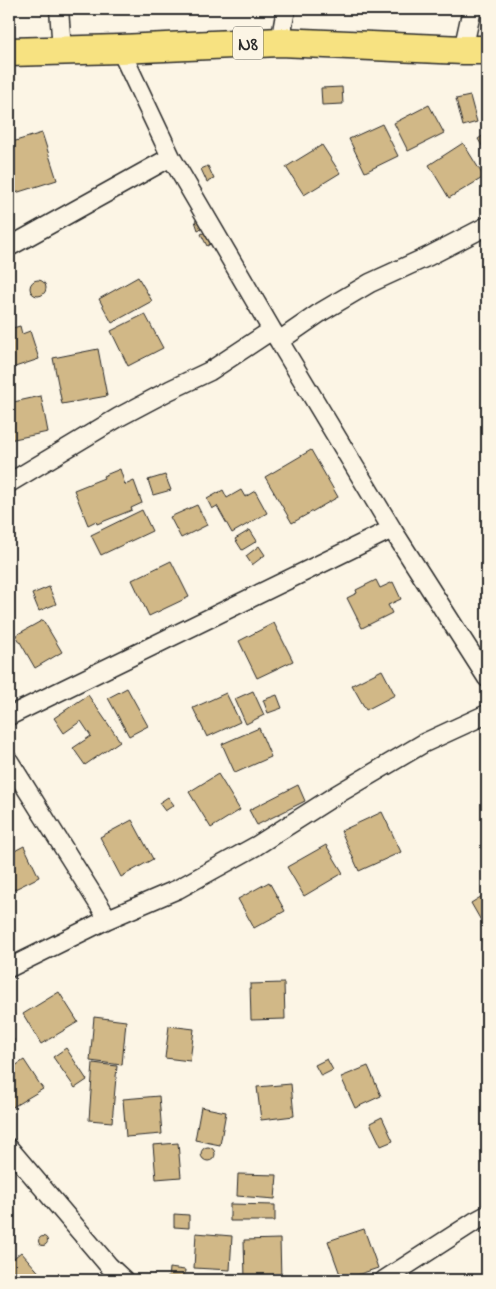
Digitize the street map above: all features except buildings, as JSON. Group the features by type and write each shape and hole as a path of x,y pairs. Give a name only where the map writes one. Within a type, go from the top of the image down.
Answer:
{"main road":[{"name":"N8","path":"9,52 280,42 475,50"}],"street":[{"path":"59,9 62,50"},
{"path":"280,42 286,9"},
{"path":"472,9 475,50"},
{"path":"120,49 171,158 392,529 487,678"},
{"path":"9,247 171,158"},
{"path":"9,483 119,417 321,312 370,283 429,256 487,226"},
{"path":"9,716 392,529"},
{"path":"9,968 108,919 178,889 256,846 336,795 424,743 487,714"},
{"path":"9,761 108,919"},
{"path":"9,1148 109,1266 124,1280"},
{"path":"384,1280 487,1215"}]}
